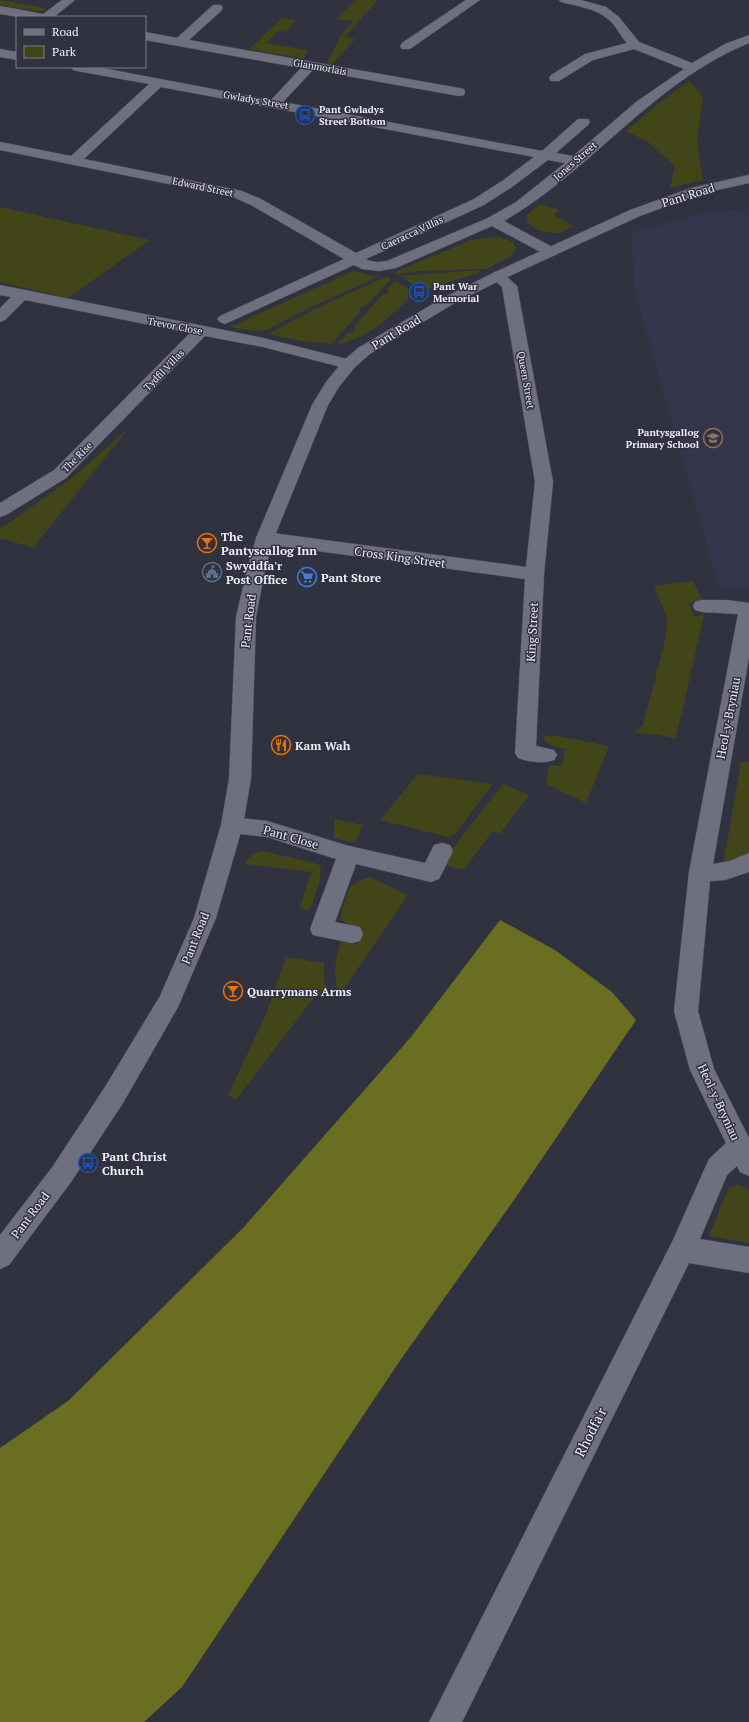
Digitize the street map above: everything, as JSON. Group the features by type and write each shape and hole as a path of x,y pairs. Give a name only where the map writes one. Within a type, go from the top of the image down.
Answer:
{"street":[{"path":"48,16 69,0"},
{"path":"406,46 474,0"},
{"path":"565,0 602,10 613,17 635,45 693,68"},
{"path":"180,41 217,8"},
{"path":"0,10 33,16"},
{"name":"Glanmorlais","path":"146,36 459,92"},
{"name":"Jones Street","path":"391,265 493,221 521,205 576,161 641,104 693,68 729,47 749,39"},
{"path":"393,43 418,48"},
{"path":"555,78 589,57 635,45"},
{"path":"729,47 742,54"},
{"path":"0,52 16,56"},
{"path":"275,103 310,66"},
{"name":"Gwladys Street","path":"90,68 102,69 159,82 547,154 576,161"},
{"path":"74,161 159,82"},
{"name":"Caeracca Villas","path":"225,319 479,202 502,189 547,154 583,122"},
{"name":"Edward Street","path":"0,146 237,194 256,202 367,266 379,267 391,265"},
{"name":"Pant Road","path":"0,1256 62,1174 114,1094 170,1000 204,918 232,825 240,779 242,666 246,616 256,570 265,538 320,406 332,385 349,364 364,351 390,334 448,301 498,276 669,199 708,188 749,180"},
{"path":"493,221 551,252"},
{"name":"Queen Street","path":"498,276 510,286 544,490"},
{"name":"Trevor Close","path":"0,290 307,353 349,364"},
{"path":"0,317 22,295"},
{"name":"Tydfil Villas","path":"127,408 201,331"},
{"name":"The Rise","path":"0,511 60,474 127,408"},
{"name":"King Street","path":"544,490 535,574 525,753 547,755"},
{"name":"Cross King Street","path":"265,538 535,574"},
{"name":"Heol-y-Bryniau","path":"702,606 727,606 748,609 700,872 686,1011 702,1070 744,1155"},
{"name":"Pant Close","path":"232,825 267,829 349,854 431,873 442,851"},
{"path":"349,854 321,929 352,934"},
{"path":"700,872 718,873 738,868 749,862"},
{"name":"Rhodfa'r","path":"444,1722 682,1249 718,1167 744,1155"},
{"path":"682,1249 749,1260"}],"shaded area":[{"name":"Pantysgallog Primary School","path":"737,210 749,216 749,588 719,587 634,288 632,232 710,212"},
{"path":"500,920 555,950 612,992 636,1020 514,1200 399,1362 182,1687 144,1722 0,1722 0,1448 68,1401 243,1228 411,1037"}],"green space":[{"path":"0,0 44,8 46,10 44,12 0,5"},
{"path":"355,0 378,0 344,37 355,39 330,66 326,65 340,37 353,21 337,19"},
{"path":"282,18 296,20 286,32 278,31 266,43 307,50 304,59 249,49"},
{"path":"690,81 703,98 697,141 703,180 670,188 675,166 648,142 626,131 664,99"},
{"path":"540,204 559,210 554,215 574,226 557,233 541,231 532,227 526,219 528,214"},
{"path":"0,207 150,240 68,298 0,282"},
{"path":"493,237 510,241 516,248 512,256 486,269 421,271 397,274 395,272 471,240"},
{"path":"479,270 481,272 428,289 421,284 415,286 400,276"},
{"path":"353,271 378,277 315,305 266,330 253,331 230,327"},
{"path":"388,276 391,279 366,306 362,306 359,310 361,311 331,344 301,341 268,334 319,307"},
{"path":"395,281 408,288 408,299 384,321 368,333 337,344 349,332 352,333 356,328 354,327 382,295 386,295 389,291 386,290"},
{"path":"128,429 33,548 4,539 0,540 0,528 72,478"},
{"path":"693,581 702,600 689,603 694,616 704,615 676,738 653,734 634,733 643,725 664,645 668,620 654,586"},
{"path":"552,735 609,746 586,803 546,784 549,765 562,766 565,749 556,747 546,742 544,739 545,736"},
{"path":"741,762 749,762 749,852 730,862 724,861"},
{"path":"418,774 493,784 455,834 448,837 380,820"},
{"path":"503,784 529,795 500,834 493,831 465,868 456,869 446,865 452,849"},
{"path":"335,819 363,825 355,843 333,838"},
{"path":"263,851 318,864 321,868 320,880 310,910 300,908 311,872 245,864 252,855"},
{"path":"370,877 408,895 339,996 335,968 341,941 357,944 363,929 348,925 341,919 342,908 351,887 362,879"},
{"path":"286,957 324,963 324,980 329,996 315,996 236,1100 228,1095 266,1014"},
{"path":"739,1185 748,1189 749,1192 749,1243 709,1236 729,1187"}],"place":[{"name":"Pant Gwladys Street Bottom","path":"305,115"},
{"name":"Pant War Memorial","path":"419,292"},
{"name":"Pantysgallog Primary School","path":"713,438"},
{"name":"The Pantyscallog Inn","path":"207,543"},
{"name":"Swyddfa'r Post Office","path":"212,572"},
{"name":"Pant Store","path":"307,577"},
{"name":"Kam Wah","path":"281,745"},
{"name":"Quarrymans Arms","path":"233,991"},
{"name":"Pant Christ Church","path":"88,1163"}]}
